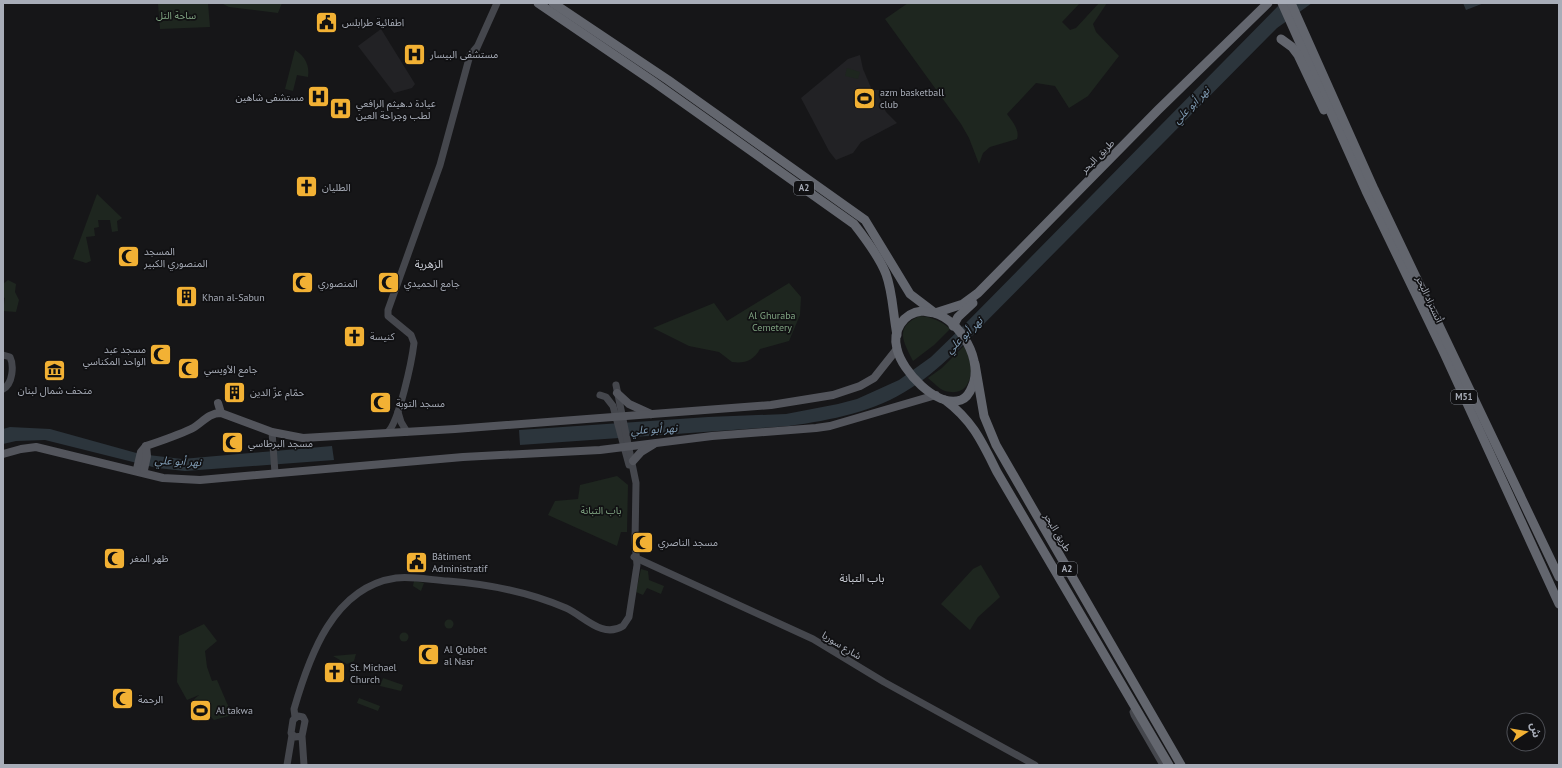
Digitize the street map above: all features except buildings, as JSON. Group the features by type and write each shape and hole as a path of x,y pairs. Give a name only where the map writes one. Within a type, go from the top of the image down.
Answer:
{"highway":[{"name":"A2","path":"538,3 829,200 865,220 910,294 953,326 969,345 975,364 974,382 970,393 963,399 946,400"},
{"name":"A2","path":"553,3 674,84 829,200 865,237 885,272 890,286 897,335 897,349 907,368 920,385 946,400 961,412 978,433 997,472 1170,765"},
{"name":"طريق البحر","path":"934,313 963,304 978,293 1261,6 1268,3"},
{"name":"طريق البحر","path":"953,326 958,317 1003,276 1236,37 1275,3"},
{"name":"أتستراد البحر","path":"1282,3 1370,190 1559,604"},
{"name":"أتستراد البحر","path":"1291,3 1370,190 1559,577"},
{"path":"1281,39 1292,47 1301,59 1418,311 1436,346 1444,353"},
{"name":"A2","path":"897,335 902,321 907,315 915,312 934,313"},
{"name":"طريق البحر","path":"975,364 984,416 996,446 1181,765"}],"main road":[{"path":"141,468 145,450 190,430 210,415 221,413 272,432 303,438 406,432 579,418 620,419 771,405 833,395 860,386 874,378 897,349"},
{"path":"617,389 629,404 654,415"},
{"path":"3,449 22,445 49,445 141,468 192,476 463,457 626,443 659,442 830,426 936,395"},
{"path":"218,403 221,413"},
{"path":"633,460 640,452 659,442"},
{"path":"3,454 36,447 134,472 173,479 200,480 275,469"}],"street":[{"path":"387,433 391,430 398,412 414,339 392,320 387,312 434,182 467,70 497,3"},
{"path":"3,355 10,356 12,364 10,381 7,387 3,389"},
{"path":"617,389 620,419 631,473 634,557"},
{"path":"600,395 606,397 611,402 620,419"},
{"path":"398,412 406,432"},
{"path":"272,432 275,469"},
{"path":"286,765 292,735 291,725 295,717 294,709 310,660 331,620 349,600 368,588 383,581 398,577 458,582 504,589 565,608 603,629 621,628 629,617 635,540 636,483 633,460 626,443"},
{"name":"شارع سوريا","path":"634,557 813,639 884,682 1035,765"},
{"path":"1136,708 1133,712 1134,715 1163,765"},
{"path":"295,717 302,716 305,720 302,736 304,765"},
{"path":"292,735 295,737 302,736"}],"shaded area":[{"path":"381,29 415,84 412,88 394,93 358,46"},
{"path":"860,55 863,69 872,90 880,90 879,97 886,112 897,123 861,142 853,153 836,160 829,151 801,98 848,59"}],"green space":[{"name":"ساحة التل","path":"158,3 208,3 210,27 160,29"},
{"path":"221,3 282,3 278,13 229,7"},
{"path":"908,3 1080,3 1062,22 1070,30 1076,28 1099,3 1107,3 1093,24 1096,32 1119,56 1088,96 1069,108 1055,86 1036,83 1007,114 1016,129 1018,136 1017,139 990,147 983,153 979,164 969,138 961,124 885,19"},
{"path":"295,50 302,55 306,62 308,77 297,75 293,91 285,89"},
{"path":"847,68 860,72 858,79 845,76"},
{"name":"azm basketball club","path":"858,91 874,96 872,106 855,101"},
{"path":"97,194 122,218 117,221 118,231 112,232 110,220 98,220 99,227 94,228 95,236 86,237 91,261 86,263 73,259"},
{"path":"8,280 16,284 15,292 19,300 16,312 3,311 5,298 3,297 3,284"},
{"name":"Al Ghuraba Cemetery","path":"789,283 801,297 800,315 789,341 760,349 755,356 745,362 732,362 719,352 689,346 653,328 714,303 727,321"},
{"path":"920,316 936,320 950,329 934,345 913,361 906,347 903,335 907,325 912,320"},
{"path":"964,346 970,361 970,378 967,385 962,390 955,392 945,391 928,378 942,368"},
{"name":"باب التبانة","path":"617,476 628,485 627,532 621,532 617,546 548,515 555,501 578,499 580,485"},
{"path":"981,565 1000,597 978,617 970,630 941,604 973,569"},
{"path":"641,569 648,571 649,580 664,586 661,594 647,588 643,595 636,592"},
{"path":"414,581 424,583 421,591 413,586"},
{"path":"449,619 454,624 449,629 444,624"},
{"path":"204,624 217,641 205,651 207,667 212,681 217,680 232,715 214,720 210,716 198,722 190,703 199,695 187,700 177,682 179,636"},
{"path":"404,632 409,637 404,642 399,637"},
{"path":"356,654 354,661 347,664 333,656"},
{"path":"383,678 403,685 401,691 380,686"},
{"path":"359,698 380,706 378,711 357,703"}],"water":[{"name":"نهر أبو علي","path":"1281,3 1312,3 1277,28 959,349 924,379 911,388 883,403 852,414 789,426 520,445 519,430 708,417 786,414 857,399 899,380 931,357 963,326"},
{"path":"1463,3 1484,3 1466,10"},
{"name":"نهر أبو علي","path":"10,427 50,429 140,454 182,459 332,446 334,460 185,471 157,468 45,440 16,441 3,444 3,429"}],"place":[{"name":"اطفائية طرابلس","path":"327,22"},
{"name":"مستشفی البيسار","path":"414,54"},
{"name":"مستشفى شاهين","path":"319,97"},
{"name":"azm basketball club","path":"865,98"},
{"name":"عيادة د.هيثم الرافعي لطب وجراحة العين","path":"341,109"},
{"name":"الطليان","path":"307,187"},
{"name":"المسجد المنصوري الكبير","path":"128,257"},
{"name":"المنصوري","path":"303,283"},
{"name":"جامع الحميدي","path":"389,283"},
{"name":"Khan al-Sabun","path":"186,297"},
{"name":"كنيسة","path":"354,336"},
{"name":"مسجد عبد الواحد المكناسي","path":"161,355"},
{"name":"جامع الأويسي","path":"189,369"},
{"name":"متحف شمال لبنان","path":"55,370"},
{"name":"حمّام عزّ الدين","path":"234,392"},
{"name":"مسجد التوبة","path":"380,403"},
{"name":"مسجد البرطاسي","path":"232,443"},
{"name":"مسجد الناصري","path":"643,542"},
{"name":"ظهر المغر","path":"115,558"},
{"name":"Bâtiment Administratif","path":"416,562"},
{"name":"Al Qubbet al Nasr","path":"428,655"},
{"name":"St. Michael Church","path":"334,673"},
{"name":"الرحمة","path":"122,699"},
{"name":"Al takwa","path":"200,710"}],"district":[{"name":"الزهرية","path":"429,264"},
{"name":"باب التبانة","path":"862,578"}]}
